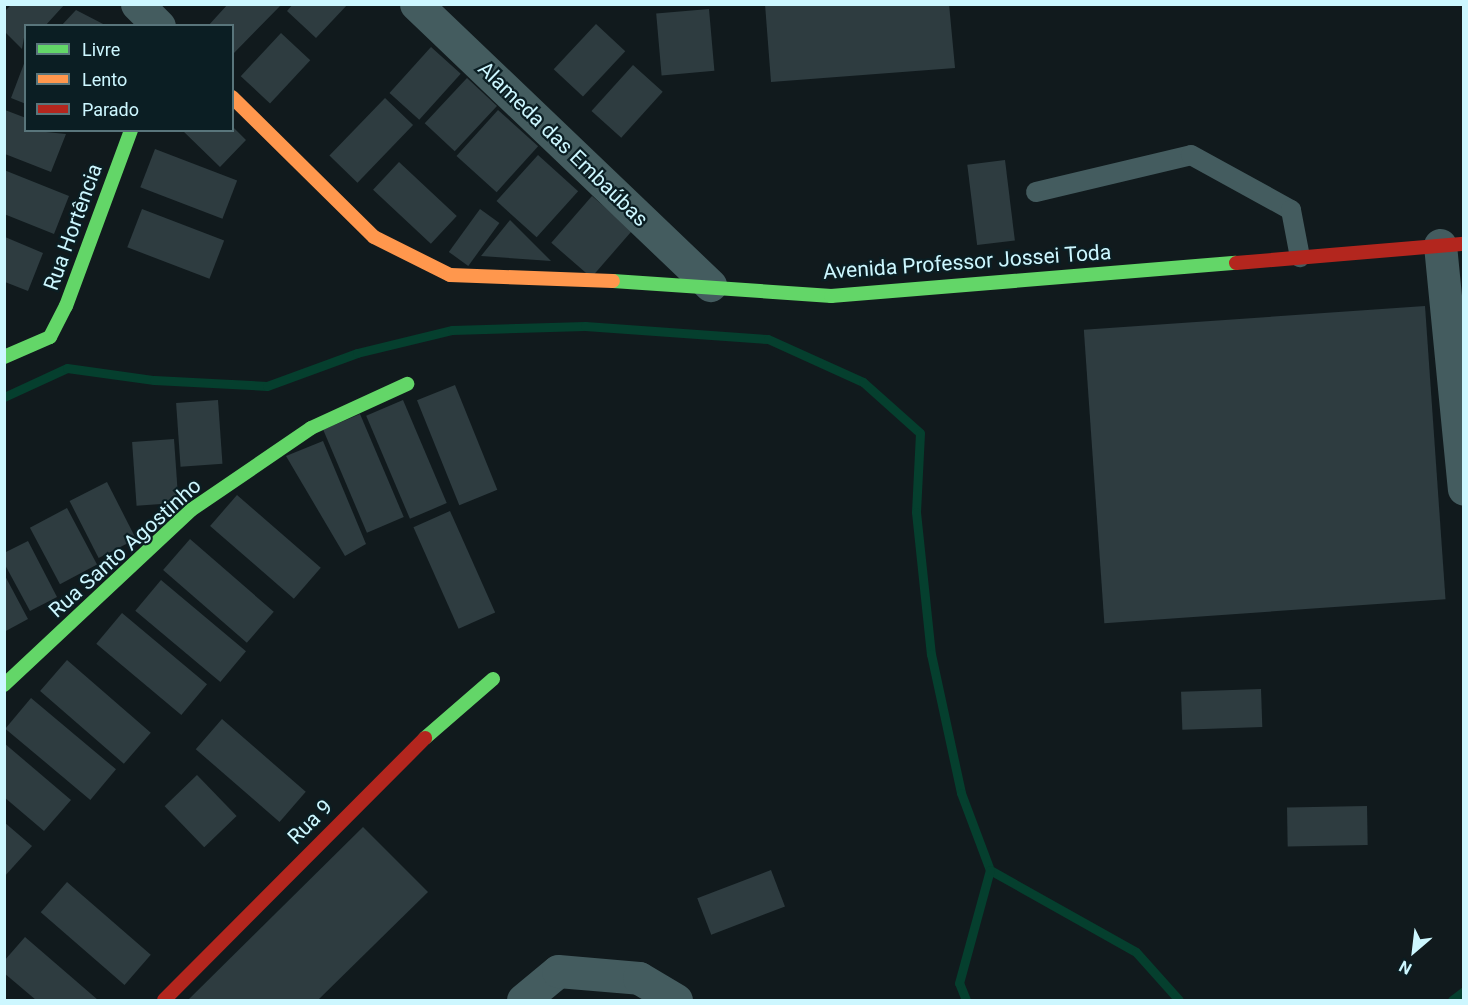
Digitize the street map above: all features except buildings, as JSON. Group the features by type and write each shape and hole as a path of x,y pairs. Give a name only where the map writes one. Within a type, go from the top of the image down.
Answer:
{"street":[{"path":"136,4 157,24"},
{"name":"Alameda das Embaúbas","path":"416,4 710,285"},
{"name":"Avenida Professor Jossei Toda","path":"234,99 374,237 450,275 710,285 831,297 1452,244"},
{"name":"Rua Hortência","path":"4,357 50,337 66,306 130,132"},
{"path":"1452,244 1464,489"},
{"name":"Rua Santo Agostinho","path":"4,686 191,510 311,428 407,384"},
{"name":"Rua 9","path":"164,1000 399,762 493,679"},
{"path":"523,1000 558,971 639,978 676,1000"}],"lane":[{"path":"1036,192 1191,155 1291,210 1300,257"}],"waterway":[{"path":"4,397 67,368 154,380 267,386 357,353 452,330 585,326 768,339 863,382 920,433 916,512 931,654 961,793 990,870 1136,952 1179,1000"},
{"path":"966,1000 959,983 990,870"},
{"path":"1452,1000 1464,991"}],"traffic: fast":[{"path":"4,357 50,337 66,306 130,132"},
{"path":"613,281 831,296 1236,263"},
{"path":"4,685 191,510 311,428 407,384"},
{"path":"425,738 493,679"}],"traffic: slow":[{"path":"234,99 374,237 450,275 613,281"}],"traffic: jam":[{"path":"1236,263 1464,244"},
{"path":"164,1000 425,738"}]}
